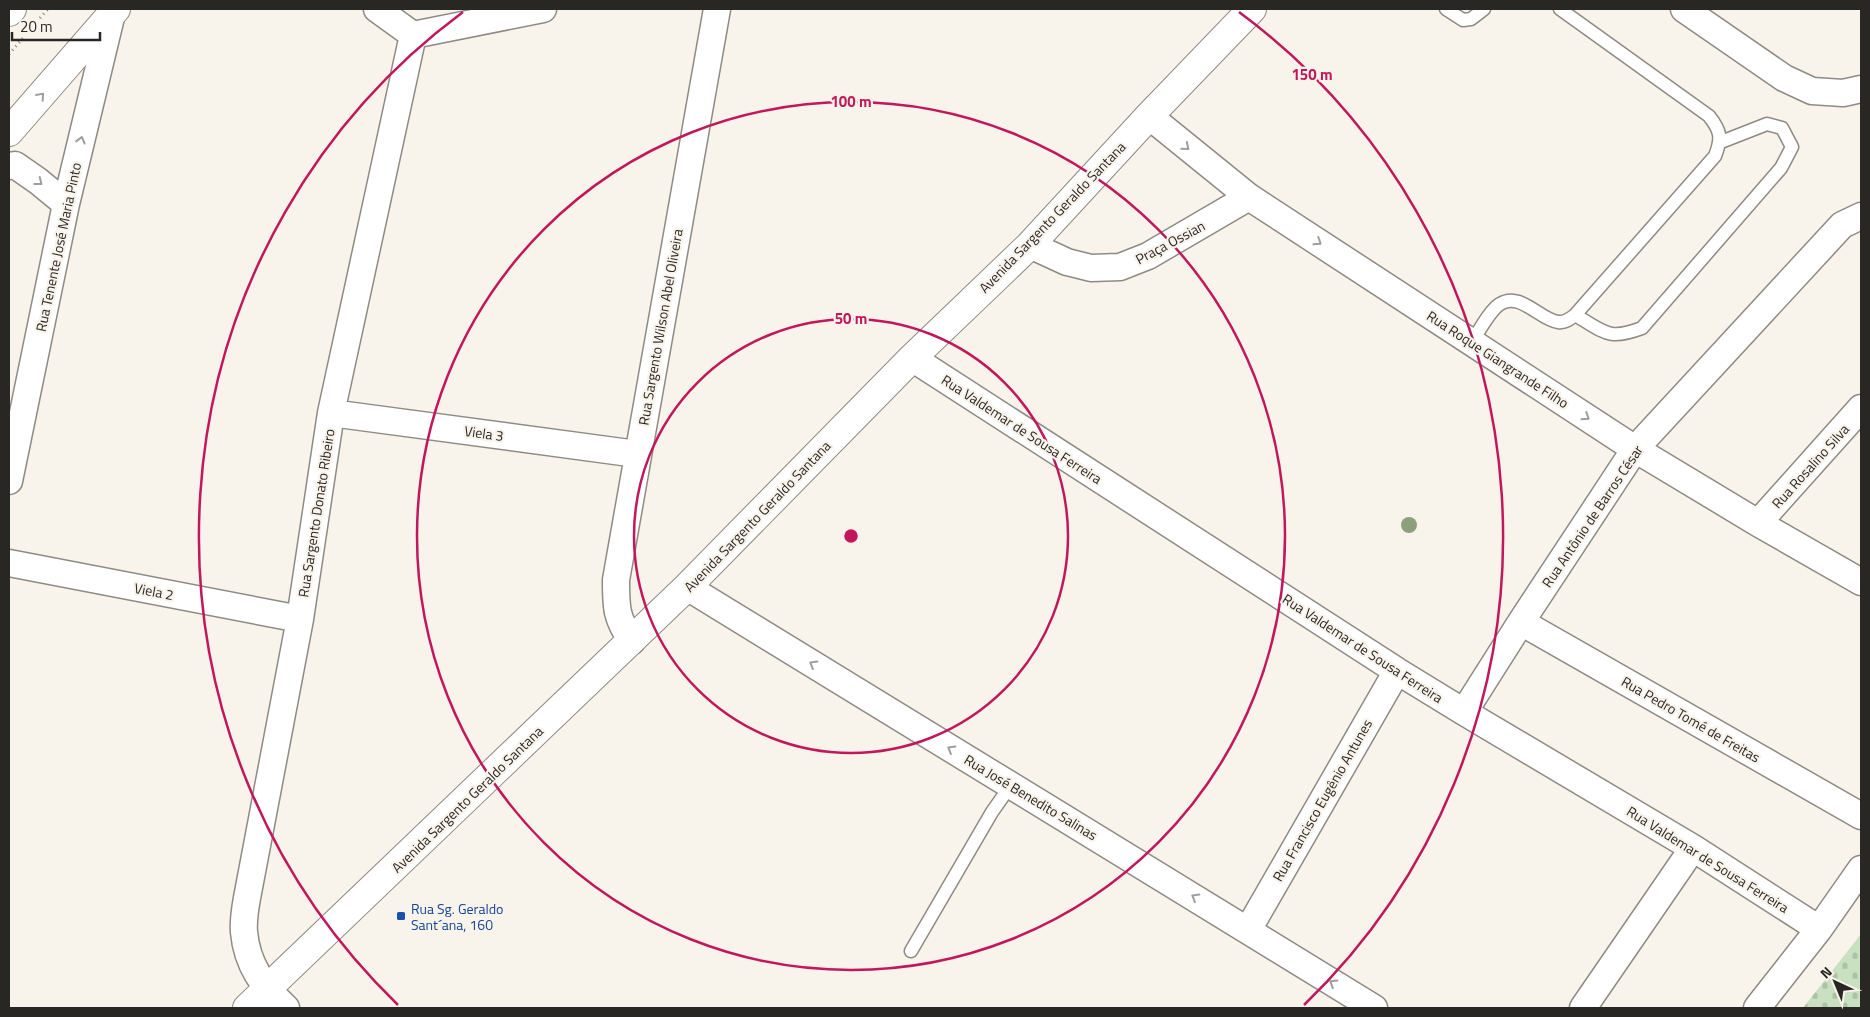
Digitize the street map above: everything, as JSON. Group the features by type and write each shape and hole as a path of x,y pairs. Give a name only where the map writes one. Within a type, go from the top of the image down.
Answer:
{"street":[{"path":"9,12 12,9"},
{"path":"376,9 413,35 543,9"},
{"name":"Rua Sargento Wilson Abel Oliveira","path":"632,642 621,626 616,605 616,580 717,9"},
{"name":"Avenida Sargento Geraldo Santana","path":"247,1008 276,999 687,588 912,358 1030,244 1148,116 1252,9"},
{"path":"1684,9 1791,82 1812,91 1843,93 1861,89"},
{"path":"9,132 114,11"},
{"name":"Rua Tenente José Maria Pinto","path":"9,481 66,204 114,11"},
{"name":"Rua Sargento Donato Ribeiro","path":"276,999 249,959 243,931 246,898 300,619 331,412 413,35"},
{"name":"Rua Roque Giangrande Filho","path":"1148,116 1249,197 1635,449 1861,582"},
{"path":"9,166 15,165 38,180 66,204"},
{"name":"Praça Ossian","path":"1030,244 1067,262 1092,268 1120,267 1148,256 1249,197"},
{"name":"Rua Antônio de Barros César","path":"1464,712 1635,449 1852,221"},
{"name":"Rua Valdemar de Sousa Ferreira","path":"912,358 1397,670 1693,848 1819,929"},
{"name":"Rua Rosalino Silva","path":"1758,523 1861,408"},
{"name":"Viela 3","path":"331,412 637,454"},
{"name":"Viela 2","path":"9,563 300,619"},
{"name":"Rua José Benedito Salinas","path":"687,588 1374,1008"},
{"name":"Rua Pedro Tomé de Freitas","path":"1521,622 1861,816"},
{"name":"Rua Francisco Eugênio Antunes","path":"1248,930 1397,670"},
{"path":"1583,1008 1693,848"},
{"path":"1757,1008 1819,929 1861,869"}],"lane":[{"path":"1446,9 1462,20 1471,18 1484,9"},
{"path":"1472,342 1495,308 1501,303 1509,301 1519,302 1557,322 1568,321 1576,315 1715,156 1721,142 1718,126 1709,116 1560,9"},
{"path":"1576,315 1609,334 1624,335 1642,328 1781,168 1792,147 1782,128 1767,124 1721,142"},
{"path":"911,951 992,812 1011,785"}],"green space":[{"path":"1861,934 1861,1008 1803,1008"}],"place":[{"name":"Rua Sg. Geraldo Sant´ana, 160","path":"401,916"}]}
